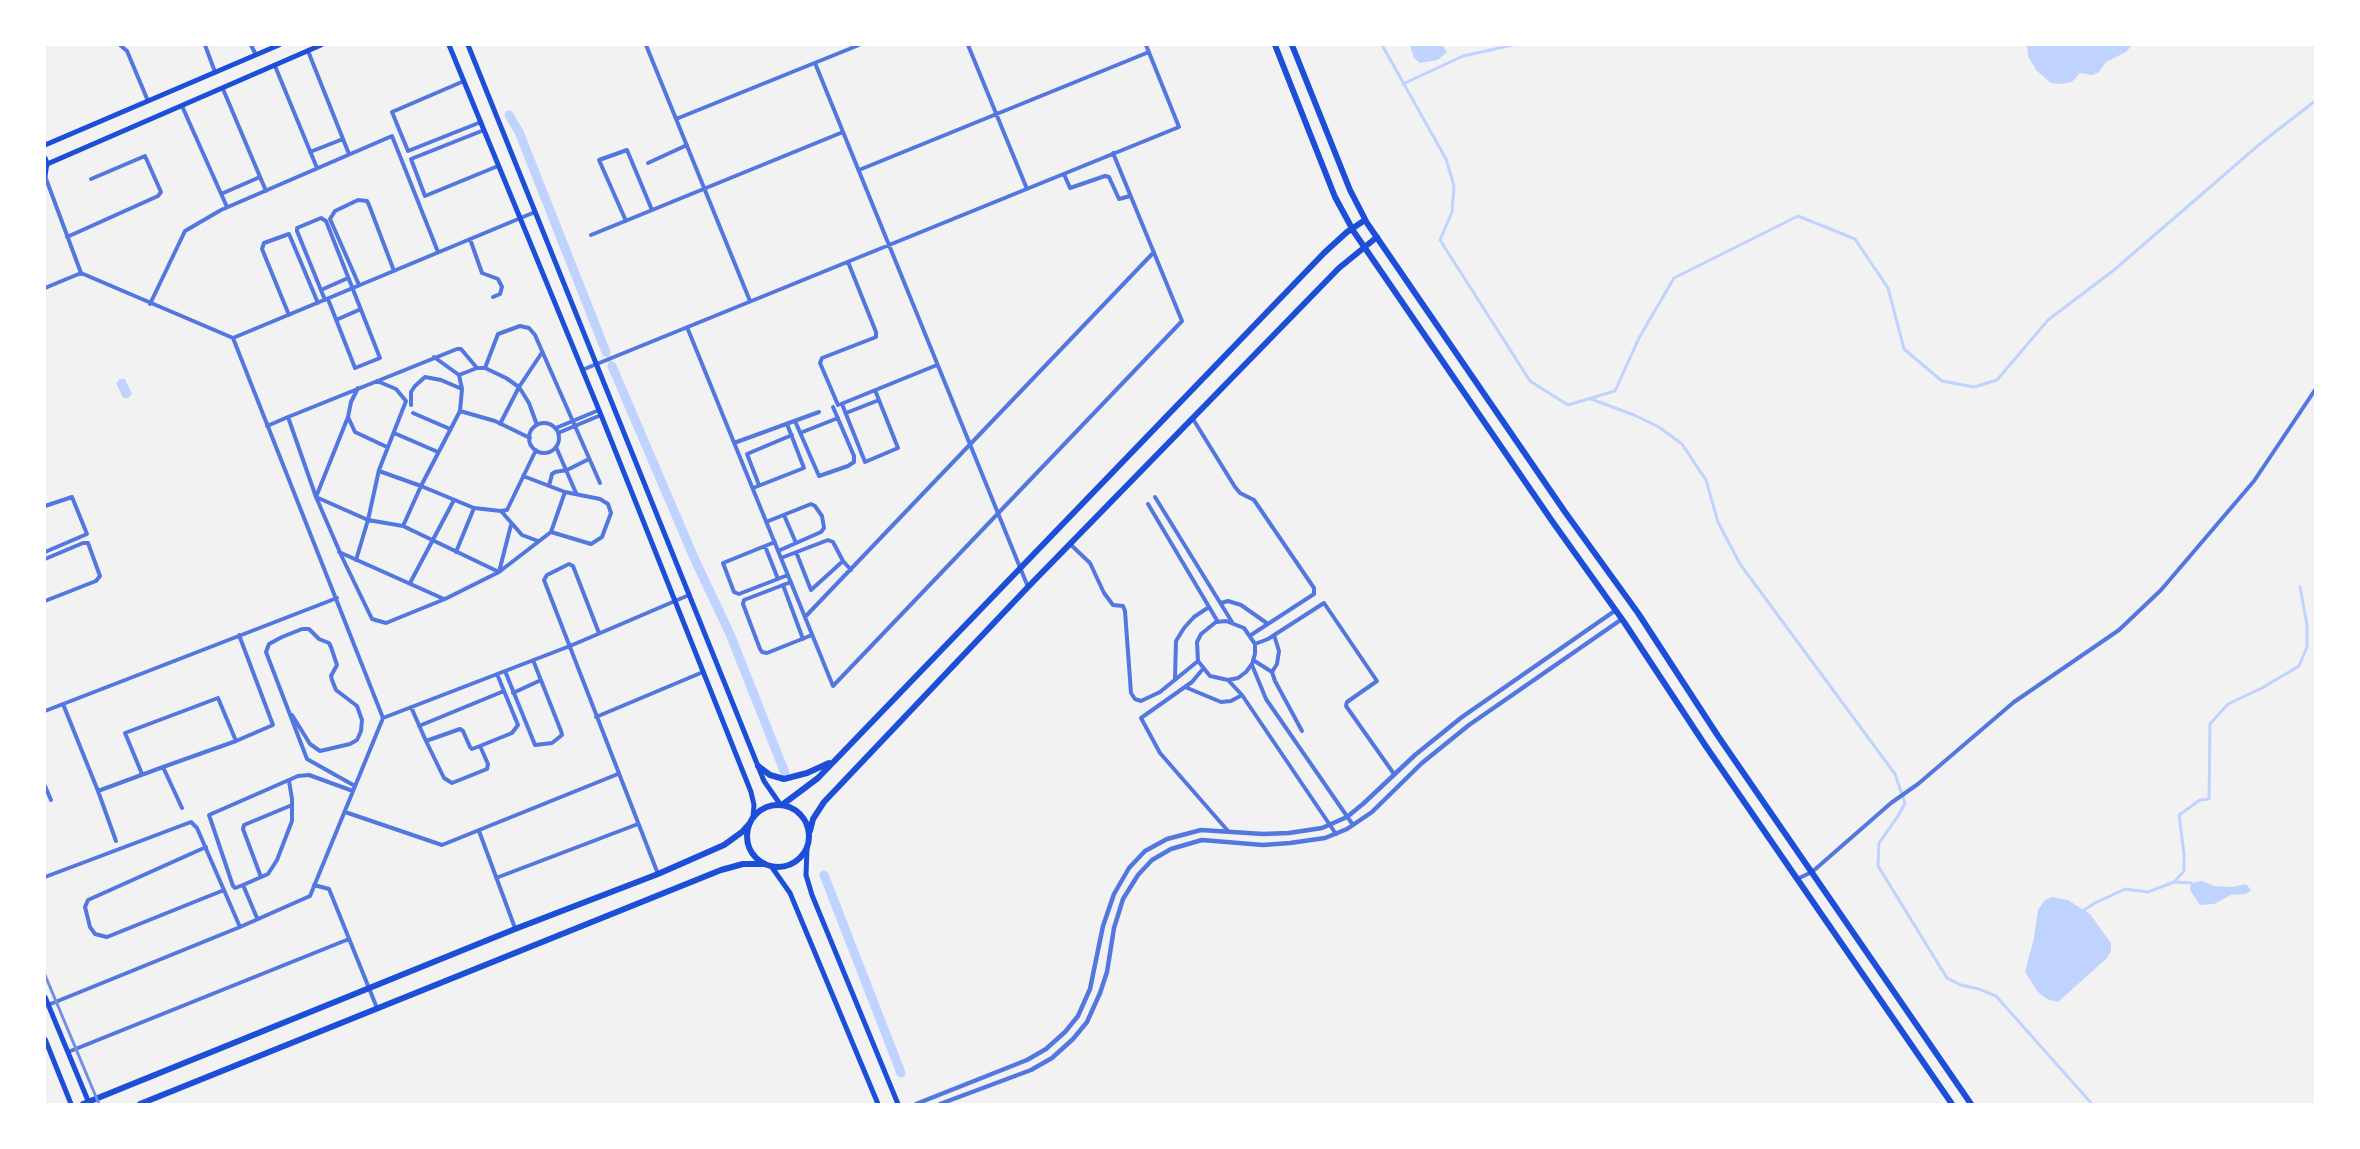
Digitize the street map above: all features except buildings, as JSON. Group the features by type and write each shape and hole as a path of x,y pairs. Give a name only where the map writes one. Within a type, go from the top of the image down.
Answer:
{"main road":[{"path":"45,145 279,45"},
{"path":"45,176 46,162 223,89 321,45"},
{"path":"449,45 600,413 754,799 747,835 749,847 755,857 768,865 790,893 878,1104"},
{"path":"468,45 535,212 600,363 758,766 768,789 781,805"},
{"path":"1275,45 1335,196 1352,229 1551,521 1616,610 1705,745 1952,1104"},
{"path":"1292,45 1350,190 1365,220 1565,512 1638,613 1718,736 1971,1104"},
{"path":"781,805 809,786 835,760 1324,253 1365,220"},
{"path":"897,1104 812,896 806,875 807,849 813,819 824,802 1028,587 1340,268 1377,237"},
{"path":"758,766 770,775 784,779 807,773 835,760"},
{"path":"45,997 87,1103 515,929 658,874 724,845 742,832 762,809 781,805 792,807 802,814 810,831"},
{"path":"140,1104 721,870 743,864 783,867 795,863 807,849"},
{"path":"45,1039 72,1104"}],"street":[{"path":"120,45 127,51 148,101"},
{"path":"205,45 215,73"},
{"path":"251,45 256,55"},
{"path":"646,45 750,302"},
{"path":"676,119 859,45"},
{"path":"968,45 1027,189"},
{"path":"582,370 1179,127 1146,45"},
{"path":"308,51 349,154"},
{"path":"859,170 1149,52"},
{"path":"815,63 1028,587"},
{"path":"275,66 317,168"},
{"path":"464,81 392,112 408,151 481,122"},
{"path":"223,89 266,191"},
{"path":"182,106 227,207"},
{"path":"484,130 411,159 426,196 499,166"},
{"path":"591,235 843,132"},
{"path":"150,304 185,231 227,207 392,136 438,252"},
{"path":"310,152 343,139"},
{"path":"648,163 687,146"},
{"path":"626,221 599,160 627,150 652,210"},
{"path":"687,327 833,686 1182,321 1113,153"},
{"path":"67,237 158,196 161,192 145,156 91,179"},
{"path":"1064,174 1070,188 1105,176 1109,177 1119,199 1130,196"},
{"path":"45,176 81,273 233,338 535,212"},
{"path":"221,194 260,177"},
{"path":"359,285 330,219 334,211 358,200 367,201 394,271"},
{"path":"324,218 348,278 380,358 355,368 297,228 324,218"},
{"path":"289,315 261,249 264,243 271,240 286,234 291,236 318,303"},
{"path":"470,239 482,273 498,279 502,286 500,294 493,297"},
{"path":"805,617 1154,252"},
{"path":"848,261 876,337 822,358 820,363 838,405 846,413 865,462 898,448 874,390"},
{"path":"45,288 81,273"},
{"path":"321,290 348,278"},
{"path":"336,320 361,309"},
{"path":"485,368 498,334 520,326 529,328 535,335 600,483"},
{"path":"48,1005 310,896 383,718 233,338"},
{"path":"267,426 358,387 460,349 477,368"},
{"path":"500,424 519,387 542,353"},
{"path":"403,526 460,411 462,389 459,375 434,357"},
{"path":"828,410 937,365"},
{"path":"459,375 477,368 485,368 519,387 537,425"},
{"path":"411,405 411,392 425,377 441,380 462,389"},
{"path":"356,560 379,470 406,401 396,389 376,380"},
{"path":"316,497 358,387"},
{"path":"1797,879 1812,872 1891,803 1918,784 2014,702 2119,630 2161,590 2254,481 2315,390"},
{"path":"846,413 879,400"},
{"path":"795,421 819,476 848,466 854,462 854,456 838,418 838,405"},
{"path":"460,411 470,412 530,438 536,450"},
{"path":"734,443 819,412"},
{"path":"413,413 450,429"},
{"path":"557,430 572,421 600,413"},
{"path":"557,430 574,427 600,413"},
{"path":"288,417 316,497 339,552 372,619 386,623 445,599 499,572 551,532 565,492"},
{"path":"348,417 355,432 387,447"},
{"path":"800,433 838,418"},
{"path":"1192,419 1235,487 1240,493 1254,500 1314,588 1314,594 1251,635"},
{"path":"530,438 537,425 547,423 557,430 559,440 556,447 549,452 536,450"},
{"path":"753,488 804,468 787,424"},
{"path":"394,433 438,452"},
{"path":"759,485 747,454 792,435"},
{"path":"556,447 576,494"},
{"path":"379,470 474,508 501,511 507,510 536,450"},
{"path":"549,486 552,474 567,470 589,459"},
{"path":"523,476 565,492 600,499 608,504 611,513 602,537 591,544 551,532"},
{"path":"45,506 72,497 87,534 45,552"},
{"path":"316,497 368,520 403,526 499,572"},
{"path":"1155,497 1233,622"},
{"path":"410,584 454,501"},
{"path":"766,522 811,504 822,516 824,528 821,532 778,551"},
{"path":"1148,504 1218,622"},
{"path":"456,552 474,508"},
{"path":"501,511 522,535 539,541"},
{"path":"784,515 796,543"},
{"path":"499,572 511,525"},
{"path":"781,558 828,540 833,542 843,561 852,570"},
{"path":"45,559 88,543 100,576 96,580 45,601"},
{"path":"775,543 723,563 734,592 739,594 788,575"},
{"path":"1070,544 1090,563 1113,605 1123,606 1131,693 1135,699 1141,701 1160,692 1198,661"},
{"path":"765,546 778,579"},
{"path":"339,552 445,599"},
{"path":"796,552 812,590 843,561"},
{"path":"599,633 575,568 569,564 555,569 544,579 658,874"},
{"path":"791,582 746,599 743,604 762,652 767,653 812,635"},
{"path":"783,585 803,639"},
{"path":"383,718 570,646 689,594"},
{"path":"45,711 337,598"},
{"path":"1221,603 1228,601 1241,605 1268,624"},
{"path":"1255,644 1274,635 1324,603 1377,681 1347,702 1346,706 1394,774"},
{"path":"1176,679 1174,667 1176,641 1189,622 1209,607"},
{"path":"916,1104 1027,1060 1055,1041 1073,1023 1087,998 1096,970 1109,906 1121,881 1136,860 1156,844 1201,830 1252,834 1312,830 1347,817 1462,717 1616,610"},
{"path":"940,1104 1031,1070 1052,1058 1087,1022 1101,993 1114,928 1124,899 1138,875 1152,860 1171,849 1202,840 1277,844 1313,840 1336,834 1372,812 1422,763 1468,725 1622,619"},
{"path":"1253,662 1238,678 1228,680 1209,676 1198,661 1197,642 1208,627 1218,622 1233,622 1251,635 1255,644 1253,662 1266,699 1353,825"},
{"path":"292,715 310,744 320,751 350,744 357,740 361,731 362,720 357,706 336,690 332,680 331,676 337,665 332,647 309,629 302,629 282,637 269,644 266,652 292,715 301,749 307,759 355,786"},
{"path":"98,791 236,741 273,725 239,635"},
{"path":"1272,672 1277,664 1279,651 1274,635"},
{"path":"505,671 535,745 552,743 562,735 533,660"},
{"path":"1253,662 1272,672 1302,731"},
{"path":"1203,669 1185,687 1141,717 1160,753 1228,831"},
{"path":"596,717 703,672"},
{"path":"426,741 460,729 472,748 512,733 518,725 496,674"},
{"path":"513,693 541,680"},
{"path":"1228,680 1242,694 1336,834"},
{"path":"1185,687 1221,702 1231,701 1242,694"},
{"path":"419,726 504,691"},
{"path":"142,774 125,733 218,698 236,741"},
{"path":"63,704 116,840"},
{"path":"411,707 444,778 452,783 487,769 488,764 480,746"},
{"path":"163,767 182,808"},
{"path":"345,812 442,845 618,774"},
{"path":"289,781 292,821 277,860 268,874 235,888 209,815 298,776 309,775 353,791"},
{"path":"45,786 51,800"},
{"path":"261,877 243,829 244,825 292,805"},
{"path":"45,877 191,822 197,828 206,847 240,927"},
{"path":"496,878 638,824"},
{"path":"479,831 515,929"},
{"path":"206,847 88,900 85,907 90,927 96,934 107,937 224,890"},
{"path":"243,885 257,918"},
{"path":"314,885 329,889 377,1009"},
{"path":"68,1052 349,939"}],"water":[{"path":"1410,45 1442,45 1447,52 1438,60 1420,63 1414,58"},
{"path":"2027,45 2132,45 2126,52 2106,62 2099,72 2092,75 2080,73 2072,82 2060,84 2051,83 2036,70 2028,56"},
{"path":"120,379 125,379 132,394 128,398 123,398 116,383"},
{"path":"2202,881 2214,886 2232,887 2246,884 2251,890 2246,894 2231,895 2214,904 2200,905 2190,890 2191,883"},
{"path":"2052,897 2068,900 2090,914 2111,943 2111,951 2107,958 2058,1002 2047,999 2038,992 2025,972 2034,938 2038,910 2045,900"}],"waterway":[{"path":"1382,45 1446,159 1454,186 1452,212 1440,240 1530,381 1568,405 1615,391 1639,338 1674,278 1798,216 1855,239 1888,288 1904,349 1942,381 1974,387 1997,380 2048,320 2114,270 2261,143 2315,101"},
{"path":"1403,84 1463,56 1513,45"},
{"path":"509,115 519,132 606,352"},
{"path":"606,352 612,366"},
{"path":"612,366 695,560 730,634 785,773"},
{"path":"1591,399 1659,427 1682,444 1706,480 1718,522 1740,564 1895,774 1905,803 1879,843 1878,866 1947,978 1996,996 2092,1104"},
{"path":"2191,883 2174,882 2184,871 2179,815 2200,800 2209,799 2210,724 2228,704 2262,688 2299,666 2307,647 2307,625 2300,587"},
{"path":"824,875 901,1073"},
{"path":"2084,910 2125,889 2148,892 2174,882"}],"railway":[{"path":"45,975 99,1104"}]}
